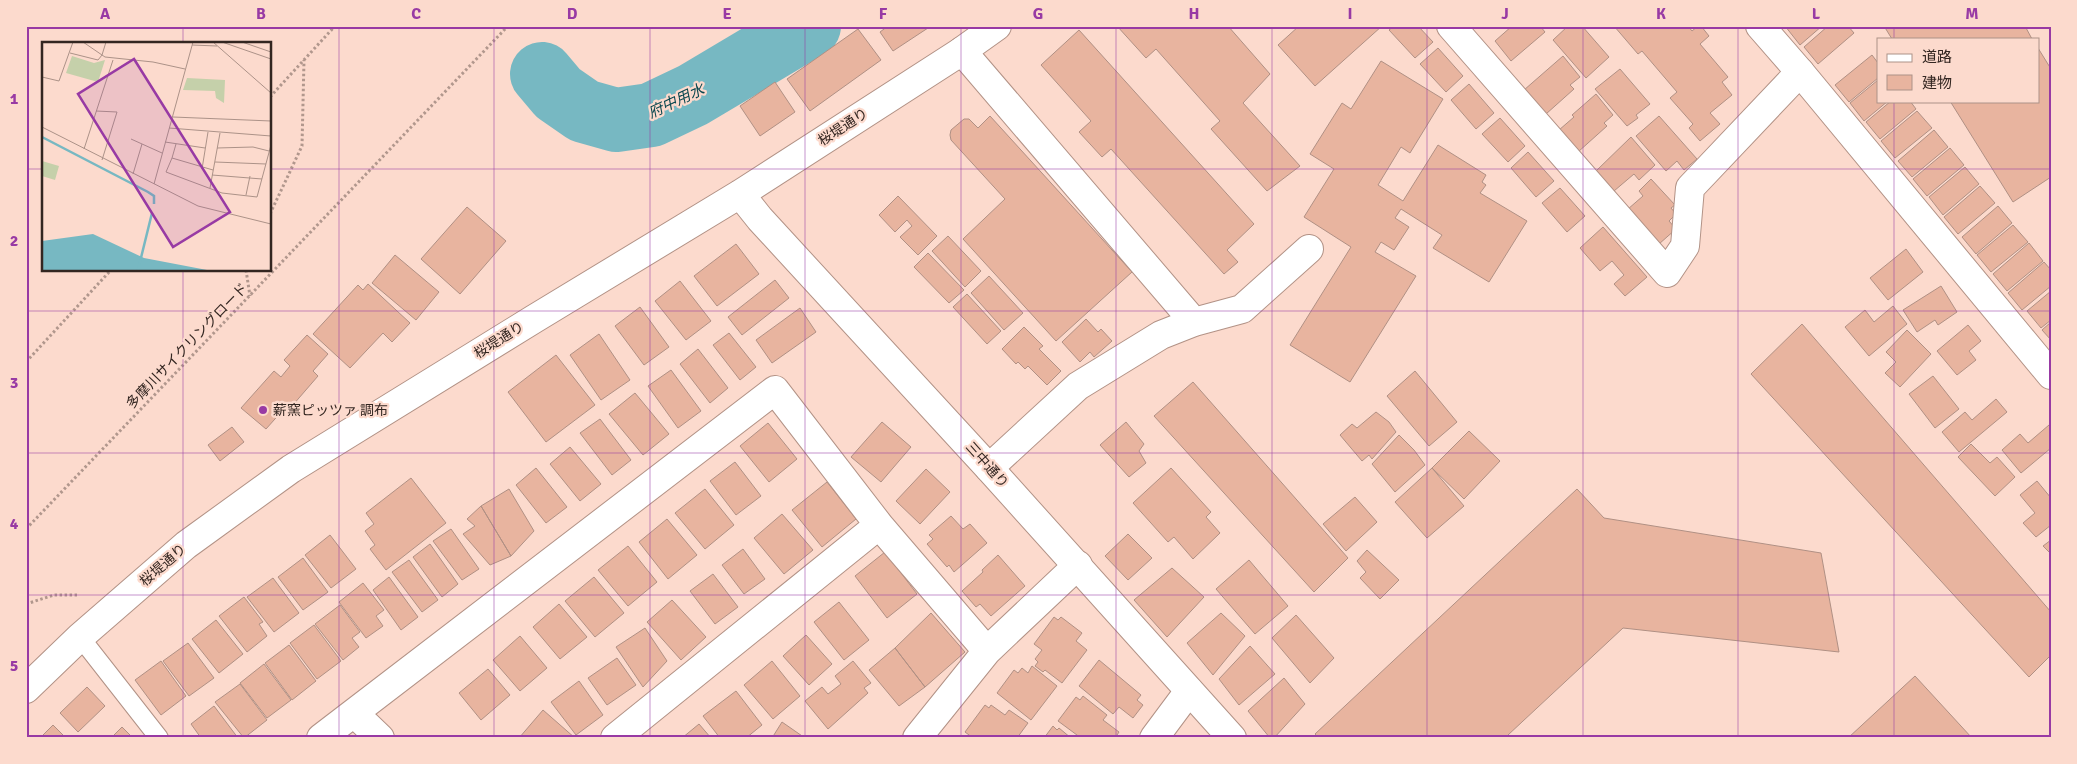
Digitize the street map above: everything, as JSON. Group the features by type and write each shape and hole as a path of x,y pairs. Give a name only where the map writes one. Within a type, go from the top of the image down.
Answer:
{"street":[{"name":"桜堤通り","path":"26,688 80,637 186,545 291,469 740,194 962,51 997,26"},
{"path":"1451,26 1667,273 1685,246 1690,188 1800,72"},
{"path":"1760,26 2051,375"},
{"path":"962,51 1194,322"},
{"name":"三中通り","path":"740,194 760,219 1078,565 1232,738"},
{"path":"989,468 1078,386 1161,335 1194,322 1242,309 1309,249"},
{"path":"321,738 775,390 880,525 987,651"},
{"path":"615,738 880,525"},
{"path":"918,738 987,651 1078,565"},
{"path":"1154,738 1189,691"},
{"path":"354,712 380,738"}],"lane":[{"path":"80,637 159,738"}],"path":[{"path":"271,96 335,26"},
{"name":"多摩川サイクリングロード","path":"26,529 508,26"},
{"path":"271,212 302,146 304,60"},
{"path":"26,362 110,271"},
{"path":"246,271 250,296"},
{"path":"26,604 54,596 88,595 116,606"}],"building":[{"path":"888,26 931,26 893,51 880,32"},
{"path":"1117,26 1228,26 1270,74 1243,103 1300,166 1267,191 1211,129 1220,121 1156,49 1146,58"},
{"path":"1299,26 1382,26 1315,86 1278,45"},
{"path":"1394,26 1418,26 1433,42 1415,58 1389,30"},
{"path":"1512,26 1540,26 1545,32 1511,61 1495,41"},
{"path":"1568,26 1582,26 1609,57 1586,78 1553,40"},
{"path":"1614,26 1688,26 1692,31 1701,26 1709,36 1700,44 1728,77 1722,82 1732,95 1710,113 1720,124 1700,141 1689,128 1693,124 1670,98 1677,92 1642,51 1638,54"},
{"path":"1785,26 1822,26 1800,45"},
{"path":"1828,26 1848,26 1854,33 1818,64 1804,47"},
{"path":"1884,26 2025,26 2031,38 1891,38"},
{"path":"858,29 881,60 810,111 787,79"},
{"path":"1079,30 1254,224 1227,250 1238,262 1224,274 1111,149 1102,157 1079,132 1091,121 1041,65"},
{"path":"1438,48 1463,76 1446,92 1420,64"},
{"path":"2040,51 2051,69 2051,177 2013,202 1951,102 2040,102"},
{"path":"1872,55 1877,62 1877,79 1849,102 1835,85"},
{"path":"1563,56 1580,77 1570,85 1574,89 1546,114 1524,90"},
{"path":"1381,61 1443,99 1410,153 1401,147 1378,185 1403,201 1438,145 1486,175 1482,182 1486,185 1480,193 1527,221 1489,282 1433,248 1442,235 1401,209 1395,218 1409,227 1394,250 1381,242 1375,252 1416,276 1350,382 1290,345 1351,247 1304,217 1334,169 1310,154 1342,103 1351,109"},
{"path":"1620,69 1650,104 1636,115 1638,118 1627,126 1595,89"},
{"path":"1877,81 1877,102 1887,102 1864,121 1850,103"},
{"path":"775,82 795,112 760,136 740,106"},
{"path":"1469,84 1494,113 1476,129 1451,100"},
{"path":"1596,94 1613,115 1604,123 1607,126 1578,152 1559,130 1574,117 1572,115"},
{"path":"1890,102 1911,102 1916,109 1880,139 1866,122"},
{"path":"1917,111 1932,128 1895,158 1881,141"},
{"path":"990,116 1132,272 1056,341 963,239 1005,199 951,140 951,130 964,119 969,119 978,128"},
{"path":"1659,116 1697,159 1684,170 1677,161 1666,171 1636,136"},
{"path":"1500,118 1525,146 1508,162 1482,134"},
{"path":"1934,130 1948,147 1912,177 1898,161"},
{"path":"1631,137 1655,165 1639,180 1634,174 1614,191 1596,171"},
{"path":"1950,148 1964,165 1927,196 1913,179"},
{"path":"1528,152 1554,181 1536,197 1511,168"},
{"path":"1965,167 1979,184 1943,215 1929,197"},
{"path":"1651,179 1675,205 1671,208 1676,214 1669,221 1676,229 1659,244 1628,209 1643,196 1639,191"},
{"path":"1980,186 1995,203 1958,234 1944,217"},
{"path":"1560,188 1585,216 1567,232 1542,203"},
{"path":"898,196 937,236 918,255 900,237 912,226 907,220 895,232 879,215"},
{"path":"1998,206 2012,223 1976,254 1962,237"},
{"path":"467,207 506,241 460,294 421,259"},
{"path":"2013,225 2028,242 1991,272 1977,255"},
{"path":"1603,227 1647,277 1625,296 1614,284 1624,275 1612,261 1600,271 1580,248"},
{"path":"948,236 981,271 965,287 932,251"},
{"path":"2029,243 2043,261 2007,291 1993,274"},
{"path":"736,244 759,274 717,306 694,276"},
{"path":"1906,249 1923,272 1888,300 1870,278"},
{"path":"928,253 964,290 949,303 914,267"},
{"path":"395,255 439,292 416,320 372,283"},
{"path":"2044,262 2051,270 2051,286 2022,310 2008,293"},
{"path":"989,276 1023,313 1004,330 971,293"},
{"path":"775,280 789,298 742,335 728,317"},
{"path":"680,281 711,321 686,340 655,301"},
{"path":"368,284 410,323 392,342 383,333 350,368 313,334 358,285 363,290"},
{"path":"1941,286 1957,312 1938,325 1935,320 1917,332 1903,310"},
{"path":"2051,291 2051,320 2041,328 2027,311"},
{"path":"967,294 1001,331 987,344 953,307"},
{"path":"1893,306 1907,324 1869,356 1845,327 1865,310 1874,322"},
{"path":"640,307 669,347 644,365 615,326"},
{"path":"800,308 816,332 772,363 756,340"},
{"path":"1086,319 1098,332 1101,329 1112,341 1094,357 1090,352 1080,362 1062,342"},
{"path":"2051,322 2051,340 2042,330"},
{"path":"1802,324 2051,612 2051,655 2029,677 1751,374"},
{"path":"1968,325 1981,341 1969,351 1976,360 1957,375 1937,351"},
{"path":"1024,327 1043,346 1039,349 1061,371 1047,385 1028,366 1025,369 1018,362 1016,364 1002,349"},
{"path":"1907,330 1931,354 1900,387 1885,373 1896,362 1886,352"},
{"path":"729,333 756,367 740,380 713,345"},
{"path":"599,334 630,380 601,400 570,355"},
{"path":"307,335 328,354 313,371 318,376 286,413 283,410 266,429 241,408 274,371 281,377 290,366 284,360"},
{"path":"698,349 728,388 710,403 680,364"},
{"path":"556,355 595,405 546,442 508,392"},
{"path":"671,370 701,411 678,428 648,386"},
{"path":"1415,371 1457,422 1429,446 1387,396"},
{"path":"1933,376 1959,409 1935,428 1909,394"},
{"path":"1193,382 1348,558 1314,592 1154,416"},
{"path":"635,393 669,434 643,455 609,414"},
{"path":"1996,399 2007,412 1959,452 1942,432 1965,412 1972,420"},
{"path":"1376,412 1389,422 1396,432 1372,459 1369,455 1362,461 1340,435 1352,424 1357,428"},
{"path":"600,419 631,460 612,475 580,433"},
{"path":"882,422 911,447 881,482 851,457"},
{"path":"1126,422 1144,444 1139,451 1146,463 1129,477 1100,445"},
{"path":"768,423 797,459 769,482 740,446"},
{"path":"2049,425 2051,428 2051,448 2021,473 2002,450 2020,434 2028,443"},
{"path":"232,427 244,442 220,461 208,445"},
{"path":"1469,431 1500,461 1464,499 1432,468"},
{"path":"1399,435 1414,450 1425,465 1395,492 1372,464"},
{"path":"1971,444 1990,463 1997,457 2015,477 1995,496 1958,457"},
{"path":"570,447 601,484 580,501 550,464"},
{"path":"735,462 761,496 736,515 710,481"},
{"path":"536,468 567,507 546,523 516,485"},
{"path":"1171,468 1211,512 1206,517 1220,533 1193,559 1174,537 1168,542 1133,503"},
{"path":"1432,468 1464,506 1427,538 1395,502"},
{"path":"926,469 950,492 920,524 896,501"},
{"path":"411,478 446,523 386,570 370,549 375,545 365,531 374,524 366,513"},
{"path":"2037,481 2051,498 2051,525 2036,537 2023,523 2035,513 2020,495"},
{"path":"827,482 856,519 822,547 792,510"},
{"path":"509,489 534,531 511,556 481,506"},
{"path":"705,489 734,525 705,549 675,513"},
{"path":"1577,489 1604,518 1821,553 1839,652 1623,628 1508,735 1510,738 1319,738 1315,734"},
{"path":"1355,497 1377,522 1346,551 1323,524"},
{"path":"481,506 511,556 490,565 463,534 475,526 467,519"},
{"path":"782,514 813,550 784,574 754,538"},
{"path":"951,516 963,529 970,524 987,543 954,572 949,565 947,567 927,544 933,539 929,535"},
{"path":"667,519 697,555 668,579 639,542"},
{"path":"451,529 479,569 462,580 433,541"},
{"path":"1128,534 1152,558 1128,580 1105,556"},
{"path":"330,535 356,569 331,588 305,555"},
{"path":"2051,540 2051,554 2043,546"},
{"path":"430,544 458,584 442,597 413,557"},
{"path":"628,546 657,582 628,606 598,570"},
{"path":"743,549 765,579 744,594 722,565"},
{"path":"1367,550 1399,580 1380,599 1360,578 1366,572 1357,561"},
{"path":"885,552 917,594 887,618 855,576"},
{"path":"998,555 1025,586 991,616 980,604 976,607 962,591"},
{"path":"303,558 328,592 303,610 278,577"},
{"path":"409,560 438,600 422,612 392,572"},
{"path":"1249,560 1288,606 1255,634 1216,589"},
{"path":"1172,568 1204,597 1167,637 1134,600"},
{"path":"713,574 738,607 715,624 690,591"},
{"path":"389,577 418,617 401,630 373,590"},
{"path":"594,577 624,613 595,637 565,601"},
{"path":"273,578 299,613 274,632 247,597"},
{"path":"363,583 384,610 376,616 383,626 366,638 339,602"},
{"path":"244,597 263,622 259,624 267,636 247,652 219,616"},
{"path":"672,600 706,637 681,660 647,622"},
{"path":"839,602 869,640 844,660 814,622"},
{"path":"559,604 587,637 560,659 533,627"},
{"path":"340,605 360,632 352,638 359,647 343,660 315,624"},
{"path":"931,613 965,652 925,687 895,648"},
{"path":"1221,613 1245,636 1213,675 1187,643"},
{"path":"1296,615 1334,658 1310,683 1272,638"},
{"path":"1054,617 1058,620 1061,617 1082,633 1076,641 1087,650 1062,683 1045,670 1043,672 1035,666 1038,662 1035,659 1042,650 1034,644"},
{"path":"216,620 243,654 219,673 192,639"},
{"path":"314,625 341,661 317,679 290,643"},
{"path":"645,628 667,661 643,687 616,647"},
{"path":"806,635 832,664 809,685 783,656"},
{"path":"520,636 547,668 520,691 493,660"},
{"path":"188,643 214,678 189,696 163,661"},
{"path":"289,645 316,681 292,700 265,663"},
{"path":"1250,646 1275,674 1239,705 1219,679"},
{"path":"895,648 925,687 899,706 869,670"},
{"path":"617,658 636,685 607,705 588,678"},
{"path":"1099,660 1141,695 1137,700 1143,705 1133,718 1119,707 1113,714 1079,686"},
{"path":"161,661 186,696 161,715 135,680"},
{"path":"772,661 800,696 773,719 744,685"},
{"path":"853,661 871,683 864,688 868,693 828,729 805,701 822,687 828,694 841,684 835,676"},
{"path":"264,664 291,700 267,718 240,683"},
{"path":"1032,666 1057,686 1031,720 997,693 1014,670 1018,673 1022,668 1028,673"},
{"path":"488,669 510,695 481,720 459,693"},
{"path":"1915,676 1972,738 1848,738"},
{"path":"1284,678 1305,704 1274,738 1270,738 1248,711"},
{"path":"579,681 603,715 576,735 551,702"},
{"path":"240,684 267,720 244,738 215,702"},
{"path":"87,687 105,706 78,732 60,713"},
{"path":"736,691 762,725 746,738 720,738 703,716"},
{"path":"1083,696 1107,715 1103,720 1119,732 1115,738 1081,738 1058,721 1076,697 1080,700"},
{"path":"985,705 989,708 991,705 1005,715 1009,710 1028,723 1017,738 973,738 965,732"},
{"path":"214,706 238,738 201,738 191,724"},
{"path":"543,710 575,738 519,738"},
{"path":"782,722 805,738 772,738"},
{"path":"699,724 711,738 682,738"},
{"path":"53,725 66,738 40,738"},
{"path":"1053,726 1057,730 1059,728 1071,738 1044,738"},
{"path":"122,727 133,738 111,738"}],"waterway":[{"name":"府中用水","path":"542,74 558,93 584,111 616,120 651,115 693,95 809,26"}],"place":[{"name":"薪窯ピッツァ 調布","path":"263,410"}]}
